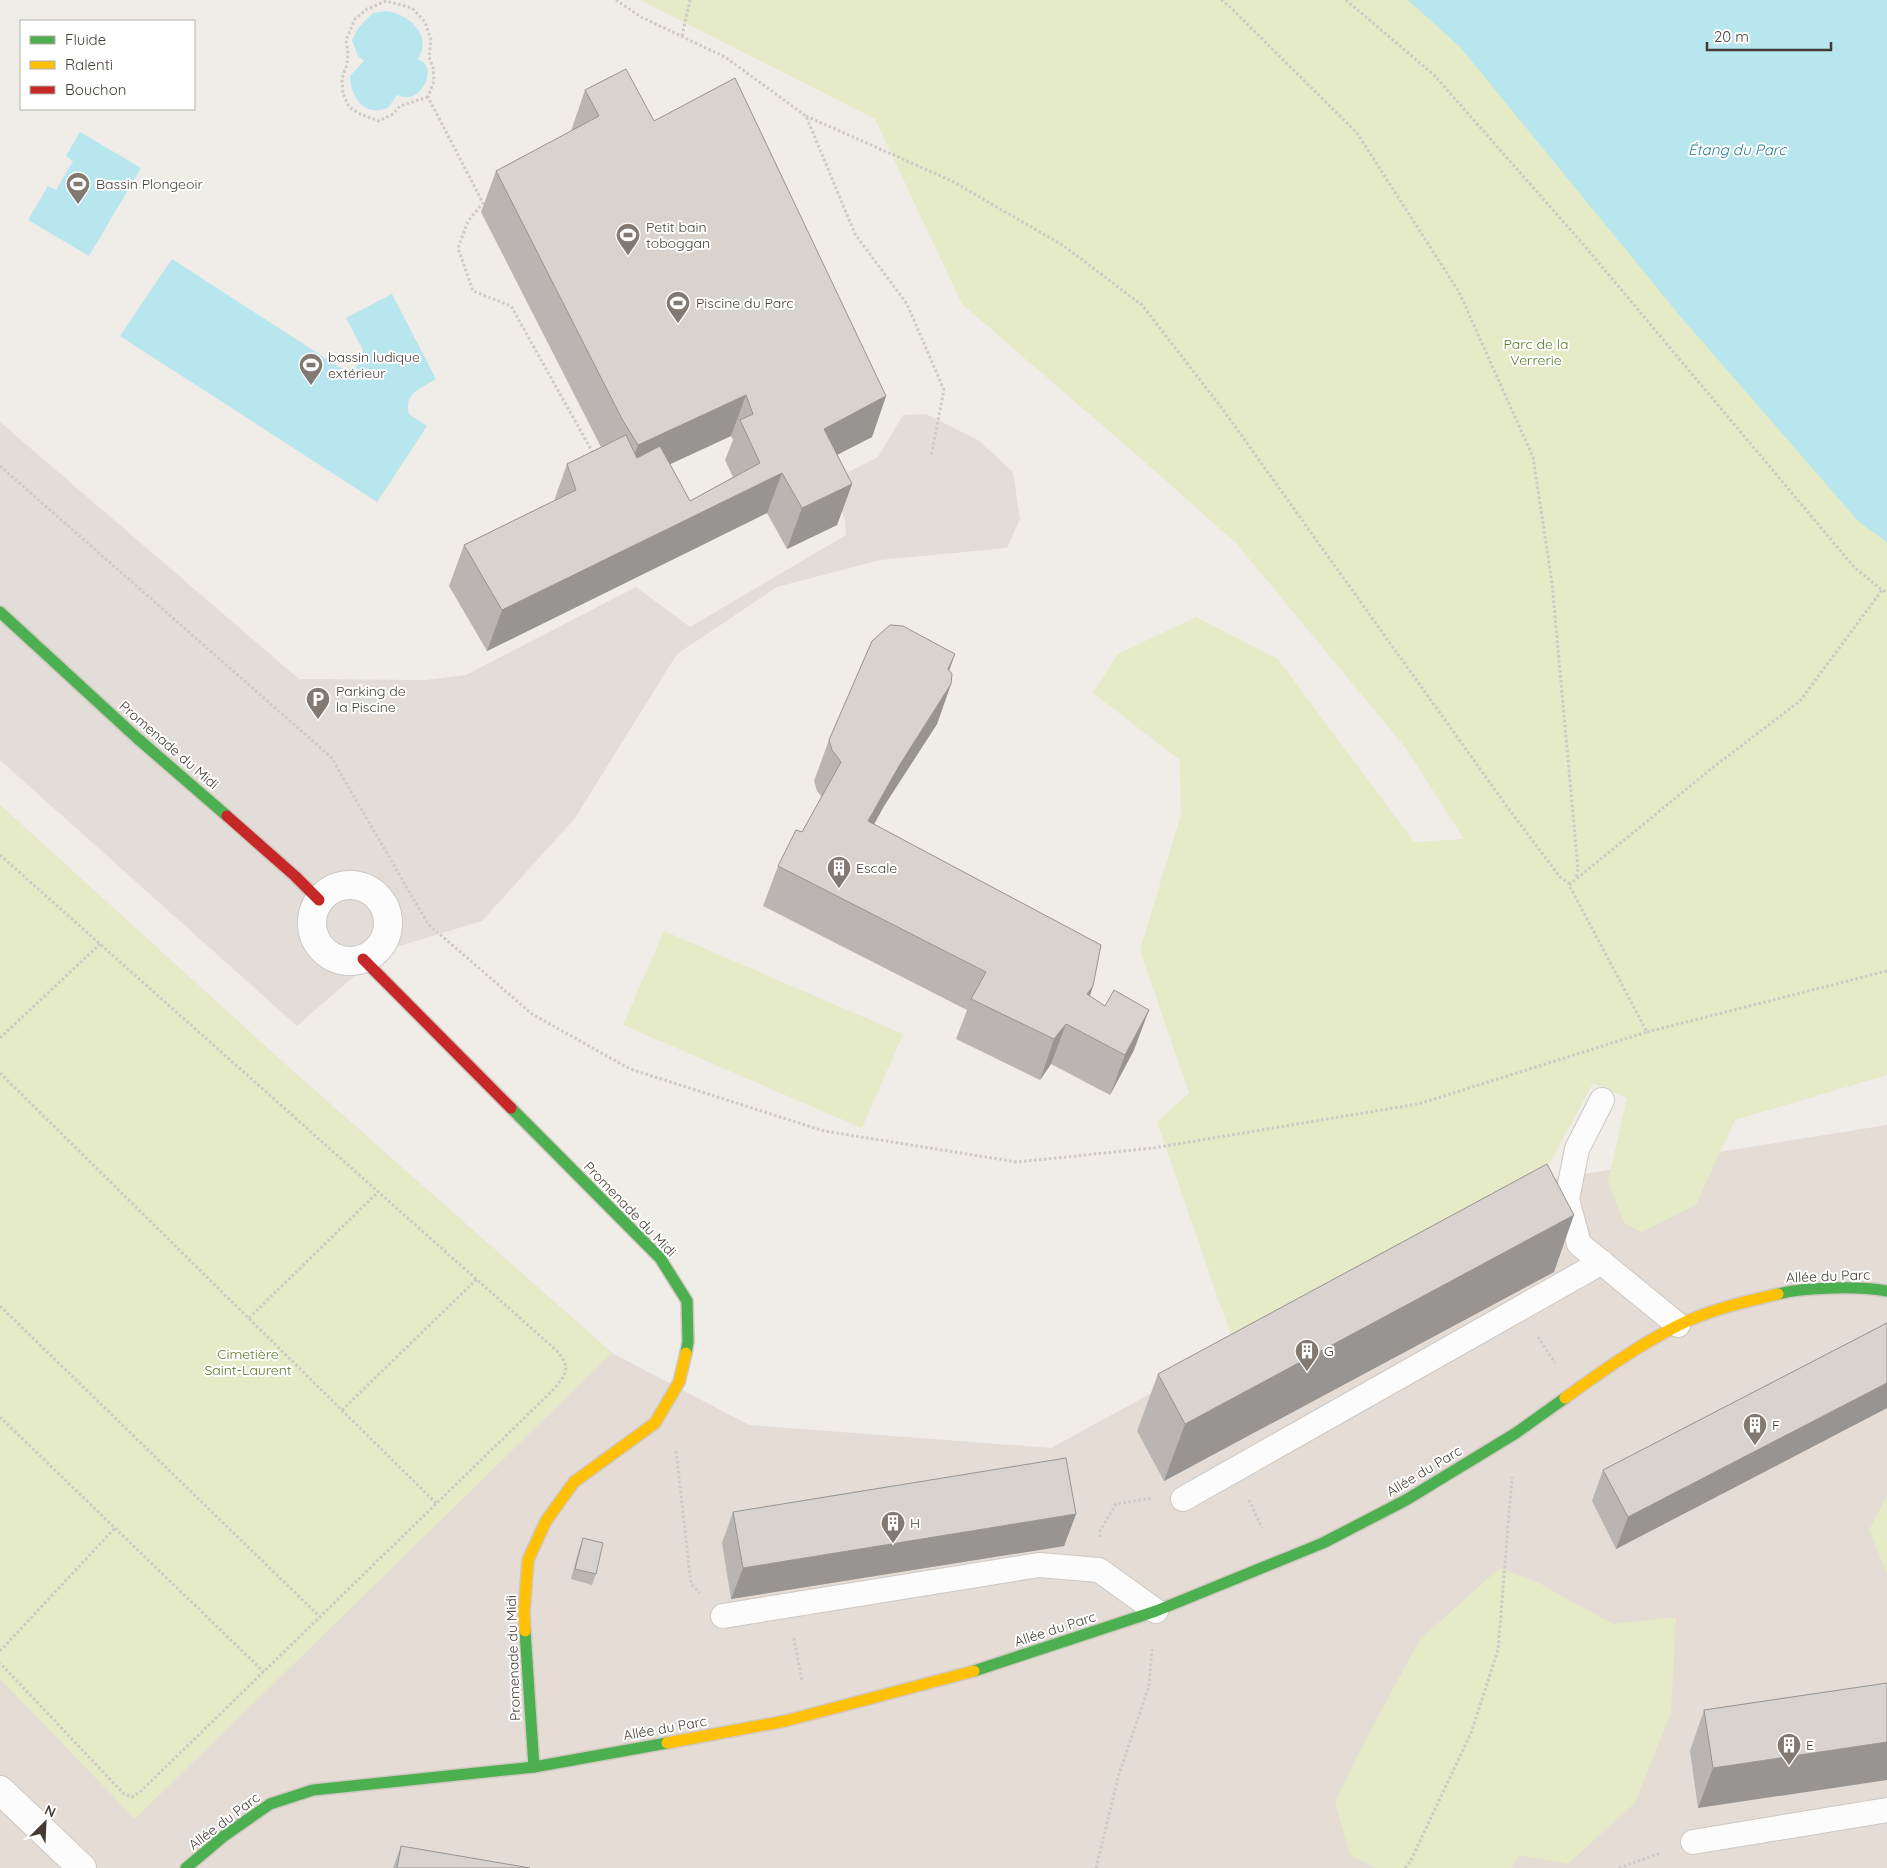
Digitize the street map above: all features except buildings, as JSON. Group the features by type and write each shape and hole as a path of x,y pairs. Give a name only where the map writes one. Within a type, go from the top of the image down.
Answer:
{"street":[{"name":"Promenade du Midi","path":"0,612 137,738 295,876 319,900"},
{"path":"340,886 364,887 375,893 383,903 388,914 386,937 373,954 364,959 352,961 339,960 328,955 314,935 313,911 319,900 328,891 340,886"},
{"name":"Promenade du Midi","path":"364,959 660,1258 687,1300 688,1342 679,1382 655,1423 574,1482 546,1521 528,1560 524,1612 534,1767"},
{"name":"Allée du Parc","path":"200,1864 224,1836 270,1804 312,1790 534,1767 808,1715 953,1678 1156,1611 1323,1543 1406,1500 1516,1433 1618,1360 1678,1325 1726,1307 1793,1290 1871,1288 1887,1291"},
{"path":"0,1790 82,1868"}],"lane":[{"path":"1602,1100 1577,1149 1567,1198 1579,1244 1678,1325"},
{"path":"1183,1499 1602,1262"},
{"path":"723,1616 1040,1565 1099,1570 1156,1611"},
{"path":"1693,1842 1887,1810"}],"path":[{"path":"616,0 641,17 725,57 806,116 952,181 1064,246 1142,304 1224,411 1508,808 1560,877 1569,884 1647,1032"},
{"path":"682,36 690,0"},
{"path":"1221,0 1357,132 1459,292 1533,457 1552,583 1578,868 1576,880 1569,884"},
{"path":"1346,0 1434,75 1582,243 1854,567 1887,592"},
{"path":"428,97 400,106 393,114 378,121 360,114 348,106 343,94 342,80 347,64 346,40 355,19 367,9 386,1 412,8 425,22 431,40 430,57 434,68 434,81 428,97 483,203 468,221 458,248 474,291 512,306 593,453"},
{"path":"806,116 855,234 907,304 944,390 931,456"},
{"path":"0,466 330,758 428,924 532,1014 630,1069 824,1131 1017,1162 1153,1148 1418,1104 1647,1032 1887,971"},
{"path":"1569,884 1711,769 1800,701 1882,590"},
{"path":"0,855 557,1351 566,1362 567,1370 554,1390 140,1792 132,1797 123,1793 0,1663"},
{"path":"0,1038 100,944"},
{"path":"0,1073 437,1504"},
{"path":"249,1318 378,1192"},
{"path":"342,1410 477,1279"},
{"path":"0,1306 320,1618"},
{"path":"1520,1309 1574,1392"},
{"path":"0,1417 264,1672"},
{"path":"655,1423 676,1449 691,1584 723,1616"},
{"path":"1404,1868 1410,1862 1471,1733 1498,1650 1516,1433"},
{"path":"1234,1470 1278,1561"},
{"path":"1099,1570 1100,1530 1116,1504 1155,1498 1183,1499"},
{"path":"0,1651 115,1528"},
{"path":"788,1606 808,1715"},
{"path":"1096,1868 1119,1774 1149,1686 1156,1611"},
{"path":"1619,1868 1693,1842"}],"shaded area":[{"name":"Parking de la Piscine","path":"926,414 978,440 1013,472 1020,519 1007,548 880,560 777,587 677,654 575,818 482,921 383,951 297,1026 0,760 0,422 299,679 425,680 466,675 636,587 690,627 846,535 845,521 831,481 878,457 903,415"},
{"path":"0,805 286,1065 612,1353 749,1425 1051,1448 1540,1181 1887,1125 1887,1868 0,1868"}],"green space":[{"name":"Parc de la Verrerie","path":"640,0 1887,0 1887,1075 1735,1120 1696,1205 1642,1232 1624,1223 1608,1181 1627,1098 1593,1083 1540,1181 1235,1347 1157,1122 1189,1093 1140,950 1181,815 1180,760 1093,693 1118,654 1196,617 1278,659 1414,842 1464,839 1405,747 1237,544 962,304 875,119"},
{"name":"Cimetière Saint-Laurent","path":"0,805 286,1065 612,1353 135,1819 0,1679"},
{"path":"664,931 903,1034 862,1128 623,1025"},
{"path":"1887,1495 1887,1574 1869,1530"},
{"path":"1500,1568 1539,1583 1613,1624 1676,1617 1671,1713 1635,1803 1568,1864 1519,1855 1512,1868 1376,1868 1350,1855 1335,1802 1358,1754 1420,1639"}],"water":[{"name":"Étang du Parc","path":"1408,0 1887,0 1887,542 1859,522 1680,316 1460,47"},
{"path":"386,11 403,16 421,34 423,42 418,59 425,64 428,74 425,84 418,93 406,97 397,95 388,108 372,110 360,104 353,92 350,76 364,61 358,56 352,40 359,27 373,13"},
{"name":"Bassin Plongeoir","path":"80,132 141,168 89,256 28,220 48,186 56,190 73,161 66,156"},
{"name":"bassin ludique extérieur","path":"172,259 339,367 347,370 357,366 362,357 363,350 346,318 392,294 436,379 411,396 408,407 409,414 427,426 377,502 120,336"}],"traffic: fast":[{"path":"0,612 137,738 227,816"},
{"path":"511,1108 660,1258 687,1301 688,1342 686,1353"},
{"path":"1778,1294 1832,1288 1862,1288 1887,1291"},
{"path":"974,1671 1156,1611 1323,1543 1406,1500 1516,1433 1565,1398"},
{"path":"525,1631 534,1767"},
{"path":"186,1868 224,1836 270,1804 313,1790 534,1767 667,1743"}],"traffic: slow":[{"path":"1565,1398 1633,1351 1689,1320 1739,1303 1778,1294"},
{"path":"525,1631 524,1612 528,1560 546,1521 574,1482 655,1423 679,1382 686,1353"},
{"path":"667,1743 785,1721 974,1671"}],"traffic: jam":[{"path":"227,816 295,876 319,900"},
{"path":"363,959 511,1108"}],"place":[{"name":"Bassin Plongeoir","path":"78,205"},
{"name":"Petit bain toboggan","path":"628,256"},
{"name":"Piscine du Parc","path":"678,324"},
{"name":"bassin ludique extérieur","path":"311,386"},
{"name":"Parking de la Piscine","path":"318,720"},
{"name":"Escale","path":"839,889"},
{"name":"G","path":"1307,1372"},
{"name":"F","path":"1755,1446"},
{"name":"H","path":"893,1544"},
{"name":"E","path":"1789,1766"}]}
